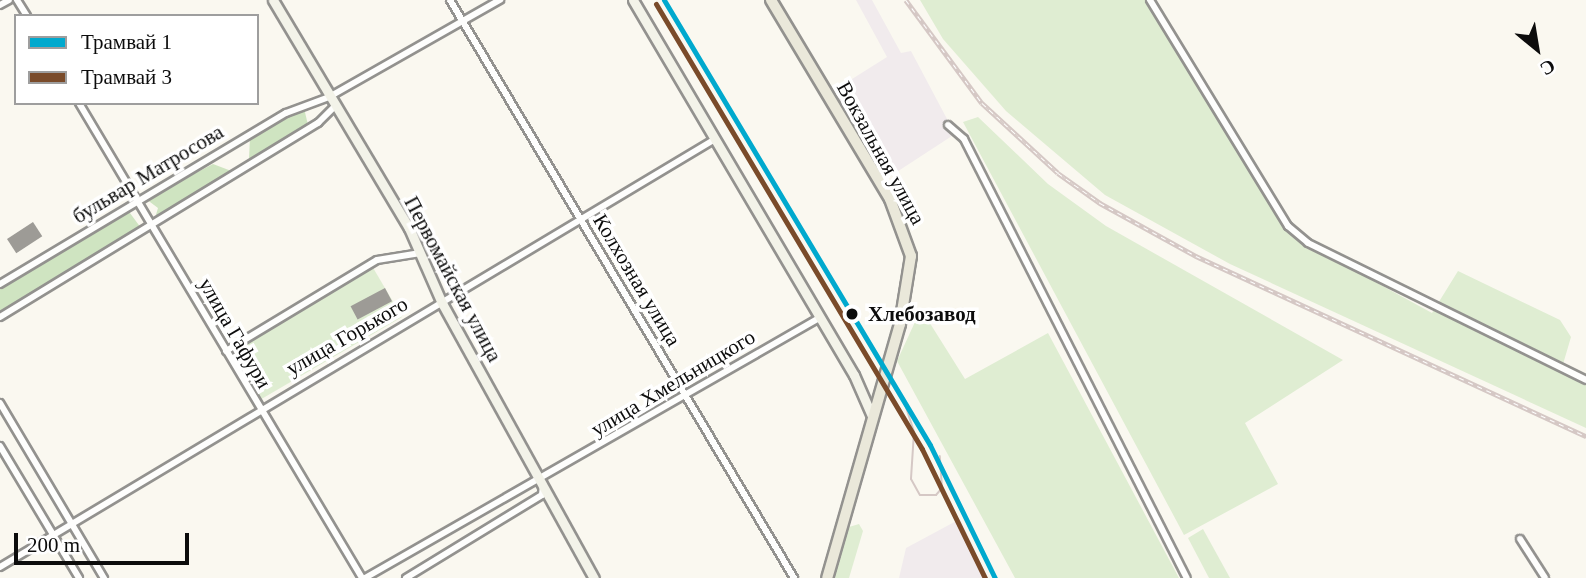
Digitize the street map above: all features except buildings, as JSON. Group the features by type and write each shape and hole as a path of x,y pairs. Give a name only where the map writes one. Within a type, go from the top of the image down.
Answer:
{"main road":[{"name":"Вокзальная улица","path":"771,0 890,199 910,248 912,277 827,578"}],"street":[{"path":"0,5 9,0"},
{"name":"Первомайская улица","path":"273,0 420,253 442,303 544,480 594,578"},
{"name":"Колхозная улица","path":"450,0 794,578"},
{"name":"бульвар Матросова","path":"0,317 318,122 332,102 500,0"},
{"path":"633,0 821,317 872,416"},
{"path":"1150,0 1288,226 1308,243 1586,380"},
{"name":"бульвар Матросова","path":"0,284 137,200 307,102 332,102"},
{"name":"улица Гафури","path":"80,105 259,408 364,578"},
{"path":"948,125 964,139 1187,578"},
{"name":"улица Горького","path":"0,567 259,408 442,303 715,139"},
{"path":"226,351 377,260 420,253"},
{"name":"улица Хмельницкого","path":"364,578 533,479 544,480 821,317"},
{"path":"0,403 104,578"},
{"path":"0,446 79,578"},
{"name":"улица Хмельницкого","path":"406,578 542,495 544,480"},
{"path":"1520,539 1545,578"}],"shaded area":[{"path":"856,0 872,0 901,53 911,51 955,134 886,179 833,91 887,57"},
{"path":"960,519 988,578 899,578 906,548"}],"green space":[{"path":"920,0 1145,0 1293,237 1432,313 1458,271 1560,320 1571,337 1561,371 1586,383 1586,428 1230,264 1105,195 1006,111 943,39"},
{"path":"304,108 308,125 249,159 250,137"},
{"path":"978,117 1048,184 1106,226 1343,360 1245,423 1278,484 1184,535 963,122"},
{"path":"213,164 234,172 155,218 158,208 146,199"},
{"path":"127,209 141,228 0,314 0,289"},
{"path":"372,266 402,317 258,401 233,357 236,348"},
{"path":"921,309 965,379 1048,333 1179,578 1015,578 897,361"},
{"path":"859,524 863,531 849,578 833,578 849,527"},
{"path":"1203,529 1230,578 1209,578 1188,538"}],"tram line":[{"name":"1","path":"664,0 930,445 995,578"},
{"name":"3","path":"656,4 922,449 985,578"},
{"path":"903,398 914,432 911,479 920,495 936,495 942,488 940,456"}],"railway":[{"path":"906,0 982,103 1058,173 1100,203 1196,256 1586,436"}],"place":[{"name":"Хлебозавод","path":"852,314"}]}
